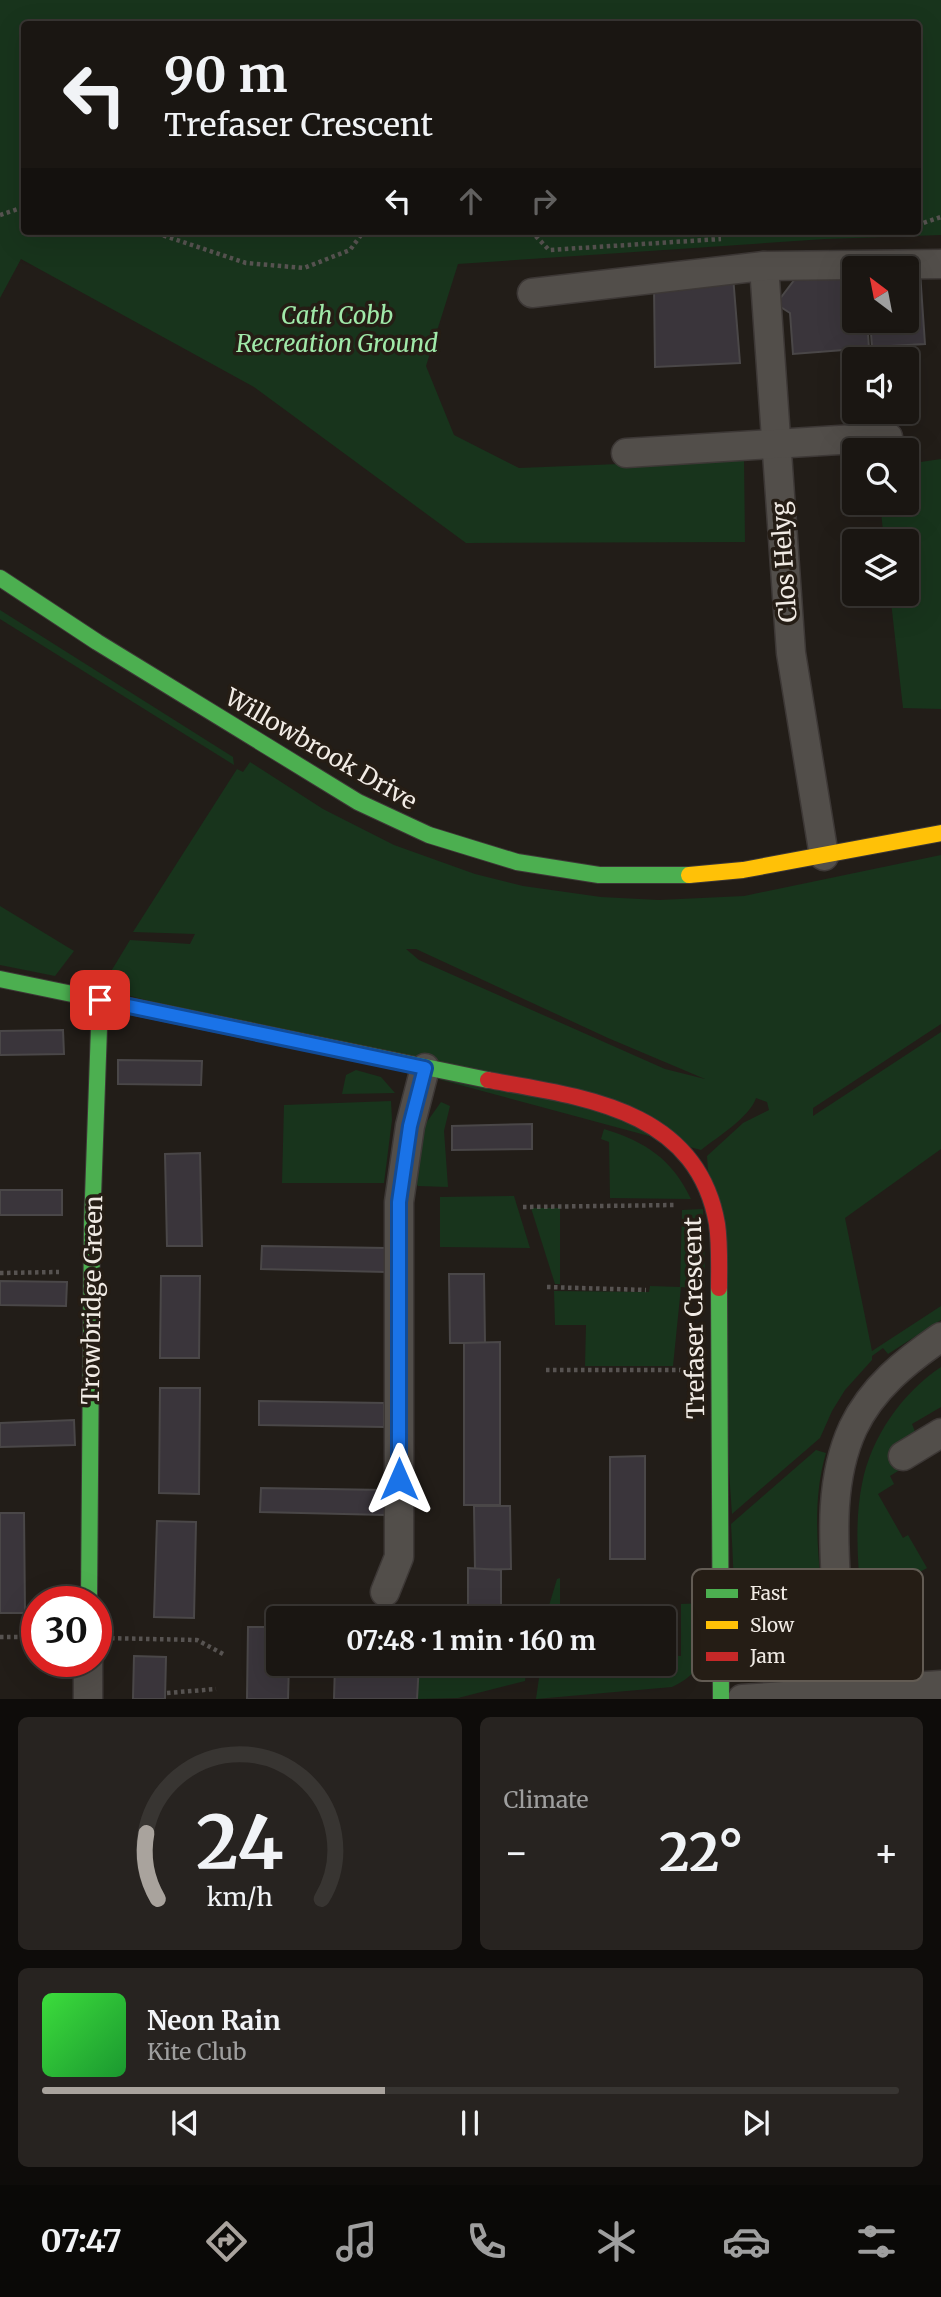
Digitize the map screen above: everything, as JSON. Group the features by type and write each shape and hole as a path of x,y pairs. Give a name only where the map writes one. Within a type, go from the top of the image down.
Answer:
{"street":[{"path":"532,293 764,266 941,264"},
{"name":"Clos Helyg","path":"764,266 791,653 824,856"},
{"path":"626,453 888,437"},
{"name":"Willowbrook Drive","path":"0,578 97,642 358,802 429,835 477,852 570,872 630,877 687,875 743,870 941,833"},
{"name":"Trefaser Crescent","path":"0,979 541,1090 613,1108 647,1122 676,1143 703,1179 713,1202 719,1242 720,1569"},
{"name":"Trowbridge Green","path":"89,1586 95,1088 100,1000"},
{"path":"385,1592 399,1557 399,1202 410,1126 425,1068"},
{"path":"836,1569 836,1492 845,1449 865,1407 884,1384 914,1356 941,1337"},
{"path":"903,1456 941,1433"},
{"path":"88,1677 88,1699"},
{"name":"Trefaser Crescent","path":"721,1681 721,1699"},
{"path":"742,1699 941,1685"}],"path":[{"path":"0,215 21,208"},
{"path":"921,224 941,217"},
{"path":"162,235 246,263 304,268 350,250 361,235"},
{"path":"535,235 549,250 726,239"},
{"path":"523,1207 713,1202"},
{"path":"0,1273 92,1271"},
{"path":"547,1287 646,1290"},
{"path":"546,1370 719,1370"},
{"path":"0,1637 21,1637"},
{"path":"112,1638 197,1640 225,1655"},
{"path":"167,1693 216,1689"}],"green space":[{"name":"Cath Cobb Recreation Ground","path":"0,0 941,0 941,235 825,239 458,264 426,366 454,435 519,468 744,459 745,542 466,543 254,387 21,259 0,298"},
{"path":"941,459 941,709 903,708 891,606 919,606 919,529 883,529 881,515 919,515 919,462"},
{"path":"0,610 233,757 234,765 0,619"},
{"path":"250,762 323,809 394,845 475,874 523,886 601,897 659,900 744,896 941,855 941,1024 813,1108 813,1116 941,1032 941,1149 845,1218 872,1351 941,1306 941,1320 888,1354 883,1348 872,1356 872,1360 845,1390 820,1438 732,1514 707,1156 743,1123 769,1110 767,1102 756,1098 740,1120 701,1150 101,988 130,940 190,944 195,934 133,932 237,769 243,772","holes":["406,949 416,949 608,1038 705,1079 665,1069 419,960"]},
{"path":"0,906 74,951 55,976 0,965"},
{"path":"356,1070 381,1077 395,1093 342,1094 346,1075"},
{"path":"391,1101 392,1120 384,1183 282,1183 284,1105"},
{"path":"441,1102 450,1106 444,1131 448,1187 418,1186 414,1180 424,1126"},
{"path":"604,1129 633,1140 656,1154 675,1173 691,1199 610,1198 609,1142 601,1139"},
{"path":"514,1196 530,1248 440,1247 440,1197"},
{"path":"531,1208 560,1208 560,1284 555,1284"},
{"path":"703,1209 705,1274 690,1288 681,1287 673,1366 585,1366 586,1325 555,1325 554,1291 649,1292 650,1286 680,1287 682,1210"},
{"path":"941,1367 941,1407 912,1424 916,1434 890,1450 901,1469 890,1476 894,1484 878,1494 903,1538 908,1535 927,1568 923,1570 859,1569 858,1514 866,1467 890,1418 913,1390"},
{"path":"816,1450 826,1453 819,1486 817,1520 820,1569 733,1569 731,1524"},
{"path":"560,1578 560,1606 549,1606 557,1579"},
{"path":"681,1604 692,1604 692,1673 685,1680 672,1687 536,1699 539,1676 676,1676 676,1656 681,1656"},
{"path":"419,1676 526,1676 525,1681 458,1698 417,1699"}],"building":[{"path":"919,272 925,344 872,347 871,333 919,333"},
{"path":"733,276 740,363 655,367 654,286"},
{"path":"842,276 842,333 868,333 869,347 842,347 842,350 793,354 790,313 776,304 795,279"},
{"path":"63,1030 64,1054 0,1055 0,1031"},
{"path":"118,1060 202,1061 201,1085 118,1084"},
{"path":"532,1124 532,1149 452,1150 452,1126"},
{"path":"200,1153 202,1246 167,1246 165,1154"},
{"path":"0,1190 62,1190 62,1215 0,1215"},
{"path":"262,1246 386,1248 385,1272 261,1269"},
{"path":"449,1274 484,1274 485,1343 450,1343"},
{"path":"161,1276 200,1276 199,1358 160,1358"},
{"path":"0,1281 67,1282 66,1306 0,1305"},
{"path":"500,1342 500,1505 464,1505 464,1343"},
{"path":"160,1388 200,1388 199,1494 159,1493"},
{"path":"259,1401 384,1403 384,1427 259,1425"},
{"path":"74,1420 75,1445 0,1447 0,1423"},
{"path":"645,1456 645,1559 610,1559 610,1457"},
{"path":"261,1488 386,1490 385,1515 260,1512"},
{"path":"474,1506 510,1506 511,1569 475,1570"},
{"path":"0,1513 24,1513 25,1586 21,1586 21,1613 0,1613"},
{"path":"157,1521 196,1522 194,1618 154,1617"},
{"path":"468,1568 501,1570 501,1606 468,1606"},
{"path":"248,1627 266,1627 266,1676 289,1676 288,1699 247,1699"},
{"path":"134,1656 166,1657 165,1699 133,1699"},
{"path":"335,1676 418,1676 417,1699 334,1699"}],"traffic: fast":[{"path":"0,578 97,642 358,802 429,835 517,862 599,875 689,875"},
{"path":"0,979 488,1080"},
{"path":"89,1586 92,1225 100,1000"},
{"path":"719,1288 720,1569"},
{"path":"721,1681 721,1699"}],"traffic: slow":[{"path":"689,875 743,870 941,833"}],"traffic: jam":[{"path":"488,1080 597,1103 631,1115 661,1132 686,1155 705,1185 717,1224 719,1288"}],"route":[{"path":"100,1000 425,1068 410,1126 399,1202 399,1479"}]}
